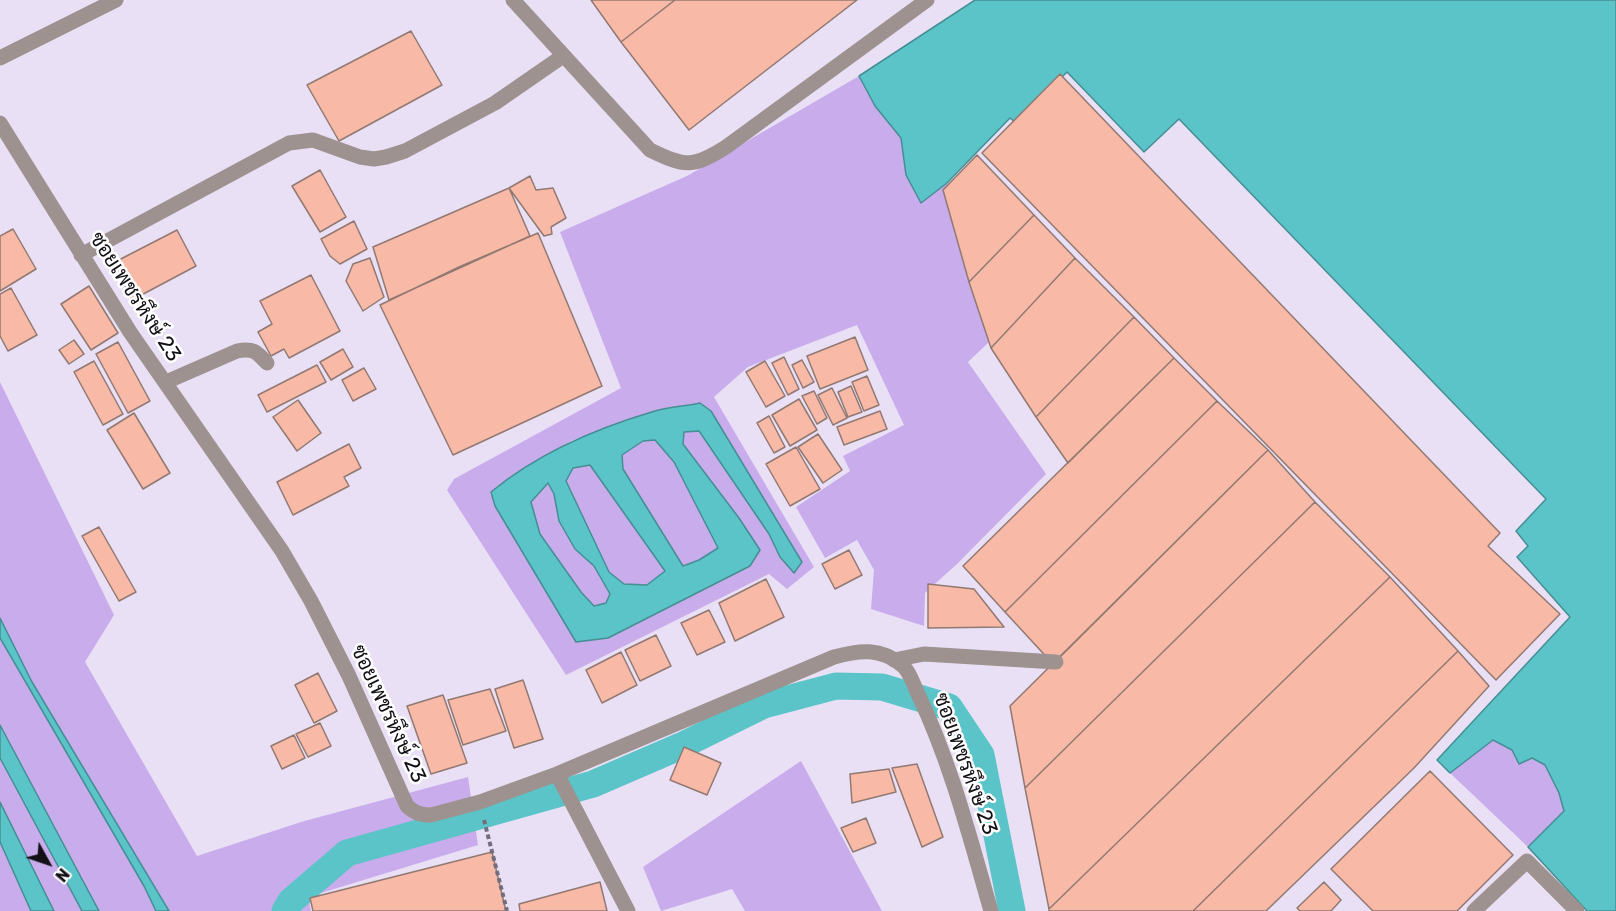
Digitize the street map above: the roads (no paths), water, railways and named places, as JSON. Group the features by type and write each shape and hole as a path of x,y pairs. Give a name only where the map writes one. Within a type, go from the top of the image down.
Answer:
{"street":[{"path":"0,58 116,0"},
{"path":"513,0 650,150 673,161 688,164 706,160 726,147 927,0"},
{"path":"81,255 289,144 313,140 360,158 374,159 405,151 495,103 563,56"},
{"name":"ซอยเพชรหึงษ์ 23","path":"0,123 130,332 282,551 311,601 349,676 407,806 415,813 423,815 480,802 557,774 834,657 856,651 876,652 905,668 932,723 951,776 991,911"},
{"path":"166,382 237,351 247,349 259,354 267,363"},
{"path":"894,660 924,654 1056,662"},
{"path":"557,774 628,911"},
{"path":"1474,911 1527,861 1577,911"}],"waterway":[{"path":"285,911 291,901 347,853 593,784 681,746 764,705 836,686 882,687 949,707 981,755 1012,911"}]}
